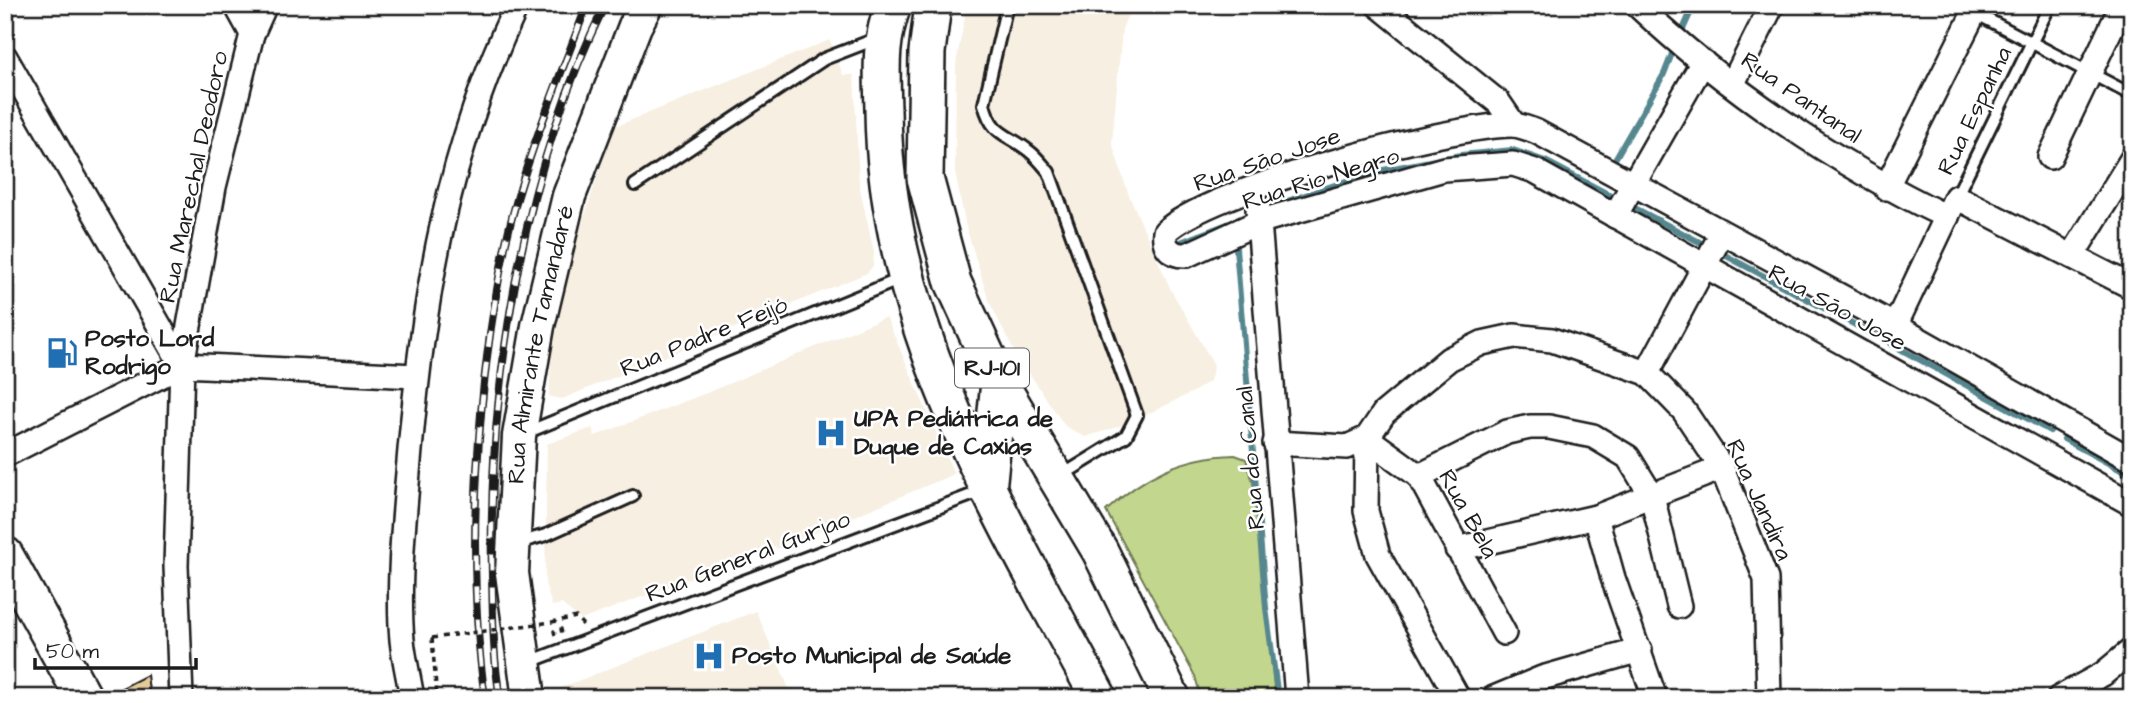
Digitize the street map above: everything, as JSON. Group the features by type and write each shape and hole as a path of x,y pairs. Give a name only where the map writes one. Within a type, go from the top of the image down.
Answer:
{"main road":[{"name":"Rua Almirante Tamandaré","path":"529,698 512,573 519,436 538,326 569,196 646,5"},
{"name":"RJ-101","path":"933,5 927,52 925,178 953,282 999,382 1100,551 1172,698"},
{"name":"RJ-101","path":"887,21 883,141 905,277 940,386 988,490 1098,698"},
{"path":"988,490 999,382"},
{"path":"5,555 84,698"}],"street":[{"path":"236,5 253,34"},
{"name":"Rua Marechal Deodoro","path":"180,698 176,566 182,365 214,187 253,34 265,5"},
{"path":"412,698 402,640 404,519 416,376 436,243 467,123 517,5"},
{"path":"1378,5 1499,103 1514,125"},
{"name":"Rua Pantanal","path":"1637,5 1700,60 1886,188 1951,207 2072,256 2132,287"},
{"path":"1733,83 1772,5"},
{"path":"2050,157 2122,5"},
{"path":"1886,188 1970,8"},
{"path":"5,57 182,365"},
{"path":"1623,197 1700,60"},
{"name":"Rua Sāo Jose","path":"1165,232 1196,210 1250,214 1392,147 1471,129 1514,125 1537,132 1578,173 1623,197 1721,234 1895,326 2132,460"},
{"path":"2072,256 2132,159"},
{"name":"Rua Sāo Jose","path":"1513,164 1535,170 1578,173 1623,197 1707,263 2132,504"},
{"name":"Rua Rio Negro","path":"1165,232 1164,242 1178,256 1197,253 1250,214 1444,169 1513,164"},
{"path":"1895,326 1951,207"},
{"name":"Rua do Canal","path":"1250,214 1275,443 1297,698"},
{"path":"1647,373 1721,234"},
{"name":"Rua Jandira","path":"1367,438 1384,413 1449,359 1482,343 1514,336 1552,340 1647,373 1685,411 1722,468 1766,579 1769,698"},
{"path":"5,456 182,365 416,376"},
{"path":"1419,476 1507,432 1530,427 1549,427 1593,436 1628,457 1652,496 1679,606"},
{"path":"1275,443 1347,447 1367,438 1366,511 1378,555 1458,698"},
{"name":"Rua Bela","path":"1367,438 1419,476 1504,633"},
{"path":"1457,549 1596,517 1722,468"},
{"path":"1596,517 1613,578 1655,698"},
{"path":"1494,698 1545,688 1640,650"},
{"path":"2059,698 2103,674 2132,650"}],"lane":[{"path":"1007,5 984,104 987,117 995,130 1029,150 1049,172 1137,415 1126,436 1058,477"},
{"name":"Rua Espanha","path":"1951,207 2050,5"},
{"path":"1970,8 2132,95"},
{"path":"635,185 824,58 887,21"},
{"name":"Rua Padre Feijó","path":"519,436 905,277"},
{"name":"Rua General Gurjao","path":"523,664 988,490"},
{"path":"512,545 546,535 633,496"}],"path":[{"path":"437,698 432,638 552,622"}],"shaded area":[{"path":"967,5 1132,5 1122,29 1112,143 1128,193 1171,290 1214,365 1210,381 1127,424 1085,437 1065,426 1014,351 989,301 966,227 955,172 956,64"},
{"path":"830,40 843,75 854,75 859,184 874,253 873,266 867,273 562,399 549,396 552,343 570,260 614,127"},
{"path":"886,317 954,474 776,549 775,546 581,620 562,604 552,606 545,583 547,444 592,428 595,436 709,392"},
{"name":"Posto Municipal de Saúde","path":"756,611 793,698 556,698 555,690"}],"green space":[{"path":"1235,455 1246,459 1254,486 1275,698 1201,698 1195,676 1106,511 1134,488 1165,470 1198,459"}],"building":[{"path":"147,675 150,698 104,698 104,697"}],"waterway":[{"path":"1680,36 1694,5"},
{"path":"1611,166 1664,74 1675,46"},
{"path":"1261,210 1373,172 1461,155 1513,150 1545,161 1709,247"},
{"path":"1173,245 1235,221"},
{"path":"1235,236 1266,608 1278,698"},
{"path":"1719,252 1876,336"},
{"path":"1891,344 2050,431"},
{"path":"2064,439 2132,476"}],"railway":[{"path":"485,698 479,643 475,528 481,410 496,296 506,242 522,182 587,5"},
{"path":"500,698 493,622 492,504 496,431 515,284 531,211 551,140 576,71 605,5"}],"place":[{"name":"Posto Lord Rodrigo","path":"62,353"},
{"name":"UPA Pediátrica de Duque de Caxias","path":"831,433"},
{"name":"Posto Municipal de Saúde","path":"709,656"}]}
